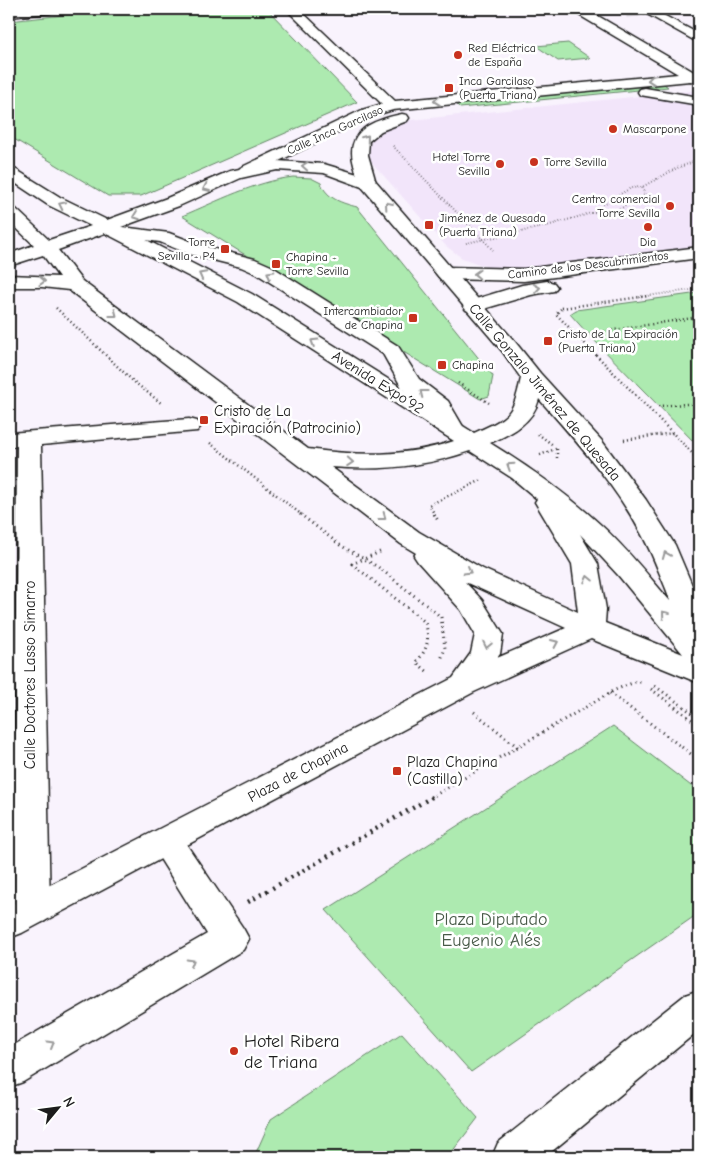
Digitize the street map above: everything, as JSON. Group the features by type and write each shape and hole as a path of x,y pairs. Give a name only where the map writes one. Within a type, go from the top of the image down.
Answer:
{"main road":[{"path":"9,13 50,9"},
{"path":"292,9 392,106"},
{"path":"643,9 699,39"},
{"path":"582,11 606,12"},
{"path":"582,11 697,80"},
{"name":"Calle Inca Garcilaso","path":"9,260 110,229 246,171 367,113 392,106 697,80"},
{"name":"Calle Inca Garcilaso","path":"368,182 359,149 364,138 377,126 391,121 412,116 644,92 697,80"},
{"path":"644,92 699,101"},
{"path":"246,171 271,166 313,166 350,174 368,182"},
{"name":"Avenida Expo´92","path":"9,172 54,202 245,298 474,442 539,486 591,530 628,569 698,660"},
{"name":"Calle Gonzalo Jiménez de Quesada","path":"368,182 508,346 532,378 594,446 637,505 662,545 683,597 698,660"},
{"path":"9,212 47,248 75,284 410,538 473,575 590,628 661,655 698,660"},
{"path":"110,229 163,237 196,250 248,263 264,270 391,350 410,382 440,406 453,430"},
{"name":"Camino de los Descubrimientos","path":"446,273 524,275 699,252"},
{"name":"Camino de los Descubrimientos","path":"473,306 529,290 699,267"},
{"path":"9,281 75,284"},
{"path":"302,456 370,464 411,461 474,442 501,429 515,419 525,408 532,378"},
{"path":"19,440 189,426"},
{"name":"Calle Doctores Lasso Simarro","path":"19,440 20,917"},
{"path":"539,486 585,564 592,608 590,628"},
{"path":"410,538 472,606 489,634 485,654 459,687"},
{"name":"Plaza de Chapina","path":"20,917 459,687 590,628"},
{"path":"9,1069 230,939 166,841"},
{"path":"513,1157 699,1007"}],"path":[{"path":"390,143 484,240 500,254"},
{"path":"596,212 600,206 631,188 642,187 677,168 699,160"},
{"path":"466,243 543,227 596,212 618,210 644,195 642,187"},
{"path":"699,288 562,308 556,314 699,460"},
{"path":"50,302 133,381 340,545 378,567 441,618 445,648 459,687 519,748"},
{"path":"558,304 562,308"},
{"path":"588,334 699,317"},
{"path":"658,406 699,403"},
{"path":"533,431 557,448 558,459"},
{"path":"618,440 673,433"},
{"path":"535,457 557,448"},
{"path":"441,524 429,505 485,479"},
{"path":"382,551 352,564 425,622 429,644 425,653 416,662 428,671"},
{"path":"240,906 634,681 650,683 699,718"},
{"path":"651,689 699,725"},
{"path":"610,694 699,760"}],"shaded area":[{"path":"699,90 699,247 523,270 490,268 462,258 446,246 368,158 367,146 379,131 411,120"}],"green space":[{"path":"119,9 267,9 357,102 141,196 108,196 9,136 9,21"},
{"path":"568,43 590,58 558,61 536,46"},
{"path":"664,84 668,87 460,108 455,103"},
{"path":"293,177 311,178 321,183 331,197 357,207 493,376 489,396 480,399 182,216 264,183"},
{"path":"699,293 699,447 570,314 576,310"},
{"name":"Plaza Diputado Eugenio Alés","path":"613,726 699,792 699,913 471,1072 326,910"},
{"path":"402,1033 478,1118 448,1157 254,1157 271,1119"}],"tunnel":[{"path":"626,11 639,10"}],"place":[{"name":"Red Eléctrica de España","path":"458,55"},
{"name":"Inca Garcilaso (Puerta Triana)","path":"449,88"},
{"name":"Mascarpone","path":"613,129"},
{"name":"Torre Sevilla","path":"534,162"},
{"name":"Hotel Torre Sevilla","path":"500,164"},
{"name":"Centro comercial Torre Sevilla","path":"670,206"},
{"name":"Jiménez de Quesada (Puerta Triana)","path":"429,225"},
{"name":"Dia","path":"648,227"},
{"name":"Torre Sevilla - P4","path":"225,249"},
{"name":"Chapina - Torre Sevilla","path":"276,264"},
{"name":"Intercambiador de Chapina","path":"413,318"},
{"name":"Cristo de La Expiración (Puerta Triana)","path":"548,341"},
{"name":"Chapina","path":"442,365"},
{"name":"Cristo de La Expiración (Patrocinio)","path":"204,420"},
{"name":"Plaza Chapina (Castilla)","path":"397,771"},
{"name":"Hotel Ribera de Triana","path":"234,1051"}]}
